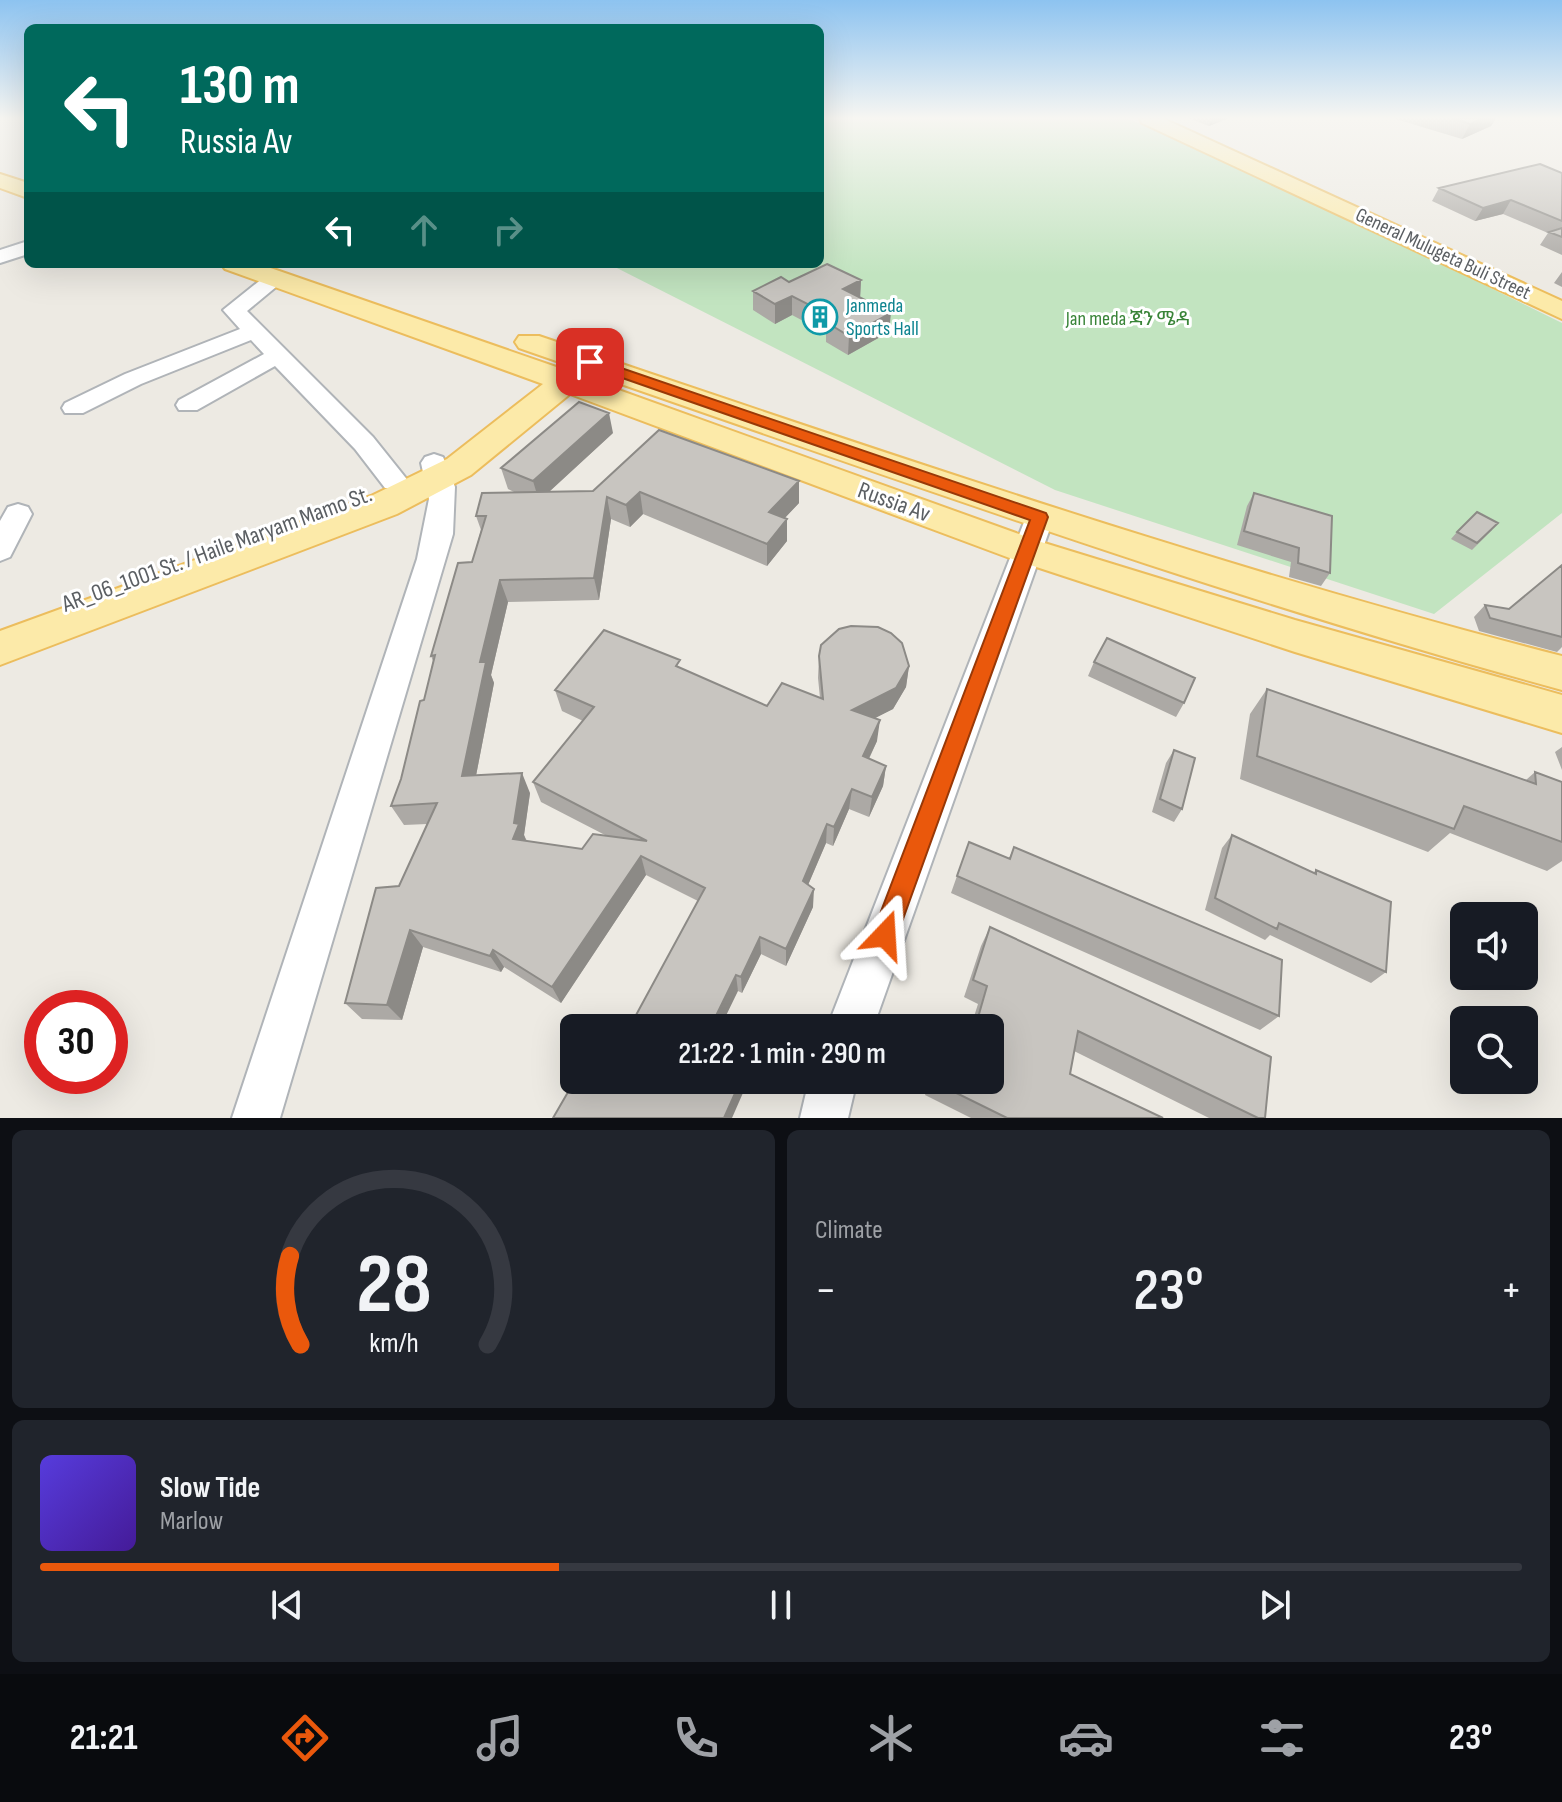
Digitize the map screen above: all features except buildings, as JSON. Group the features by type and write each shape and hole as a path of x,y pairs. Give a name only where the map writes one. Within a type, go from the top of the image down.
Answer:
{"main road":[{"name":"General Mulugeta Buli Street","path":"1261,171 1562,311"},
{"path":"0,181 24,190"},
{"name":"Russia Av","path":"265,268 288,271 1034,534 1295,636 1562,714"},
{"path":"0,648 68,614 332,526 437,470 459,467 568,369"},
{"name":"AR_06_1001 St. / Haile Maryam Mamo St.","path":"0,628 68,614 301,523 395,482 437,470"},
{"name":"Russia Av","path":"1034,534 1562,673"}],"street":[{"path":"0,257 24,248"},
{"path":"288,271 234,307 252,332 364,443 395,482"},
{"path":"74,408 133,379 252,332"},
{"path":"188,405 278,355"},
{"path":"256,1118 414,621 444,510 437,470"},
{"path":"0,550 18,514"},
{"path":"855,1014 1034,534"},
{"path":"824,1118 830,1094"}],"green space":[{"name":"Jan meda ጃን ሜዳ","path":"824,171 1251,171 1562,323 1562,513 1434,614 1055,490 617,268 824,268"}],"place":[{"name":"Janmeda Sports Hall","path":"820,317"}],"route":[{"path":"590,362 1040,517 885,935"}]}
